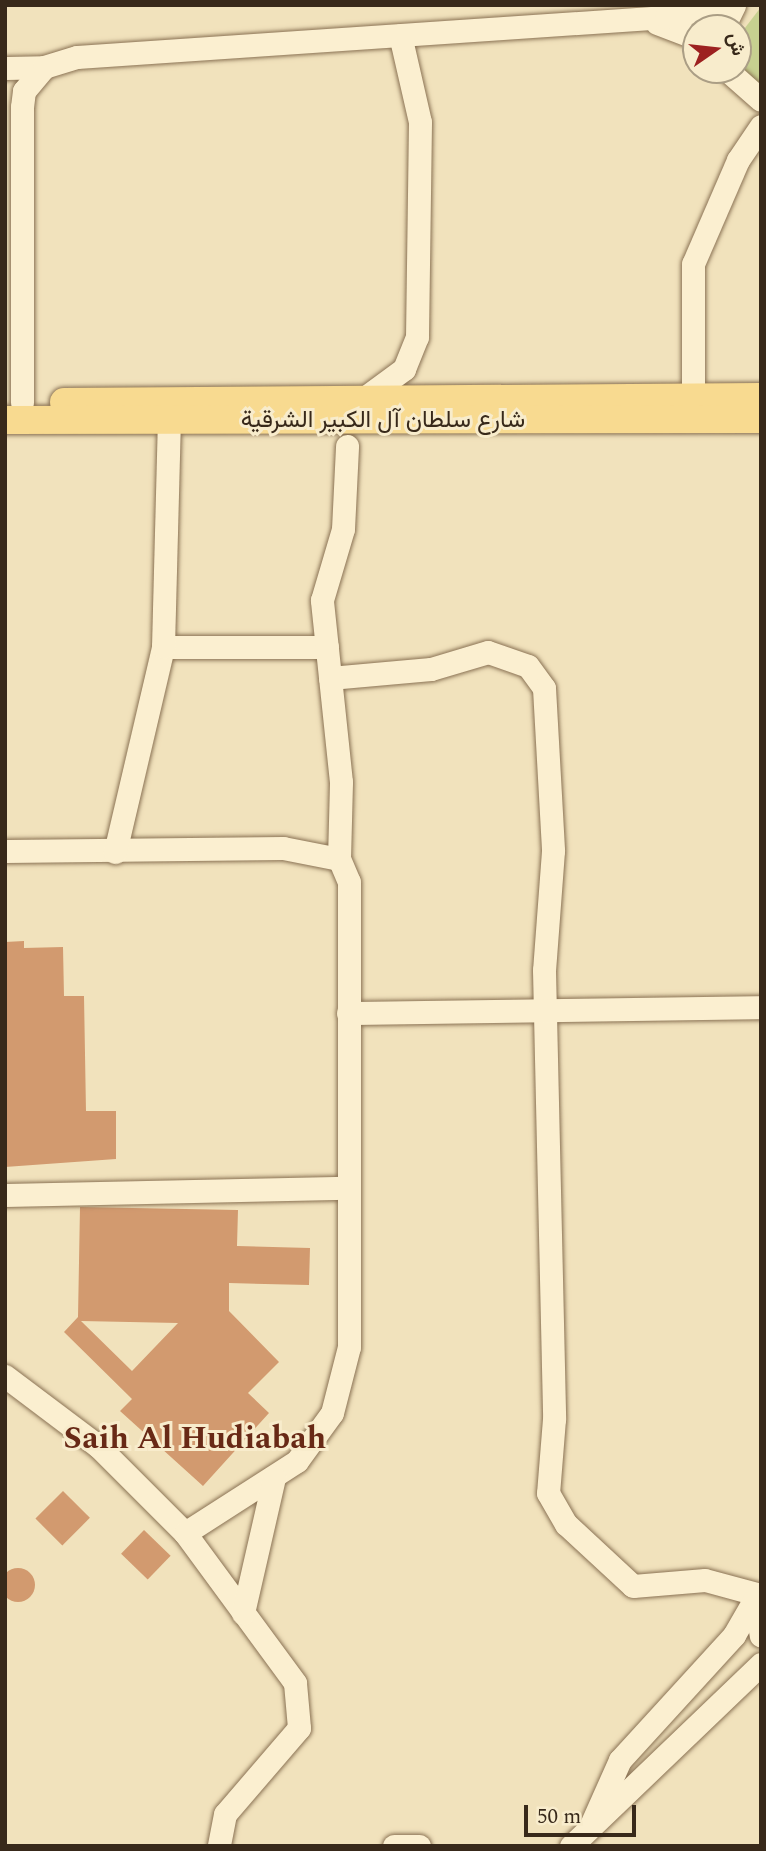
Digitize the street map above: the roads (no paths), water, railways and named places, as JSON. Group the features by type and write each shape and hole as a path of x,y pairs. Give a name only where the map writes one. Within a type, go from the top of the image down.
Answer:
{"main road":[{"name":"شارع سلطان آل الكبير الشرقية","path":"11,408 363,399 761,397"},
{"name":"شارع سلطان آل الكبير الشرقية","path":"11,408 169,422 761,419"}],"street":[{"path":"5,68 44,67 77,57 633,19 724,5"},
{"path":"633,19 667,24 682,31"},
{"path":"363,399 404,369 417,337 420,122 400,35"},
{"path":"11,408 22,107 24,91 44,67"},
{"path":"743,84 761,100"},
{"path":"693,396 693,264 738,159 761,126"},
{"path":"115,852 163,647 169,422"},
{"path":"185,1533 274,1478 316,1439 344,1379 349,881 339,859 341,782 323,600 343,529 347,446"},
{"path":"163,647 327,647"},
{"path":"330,678 431,669 488,652 528,666 544,688 553,851 544,959 549,1010 554,1419 548,1493 566,1524 633,1586 705,1580 757,1594"},
{"path":"5,851 115,852 283,848 339,859"},
{"path":"348,1013 761,1007"},
{"path":"5,1195 346,1188"},
{"path":"5,1376 97,1447 185,1533 296,1683 302,1713 292,1742 225,1814 219,1846"},
{"path":"243,1613 274,1478"},
{"path":"757,1594 761,1636"},
{"path":"591,1825 620,1760 724,1646 757,1594"},
{"path":"571,1846 761,1664"},
{"path":"394,1846 419,1846"}],"district":[{"name":"Saih Al Hudiabah","path":"195,1439"}]}
